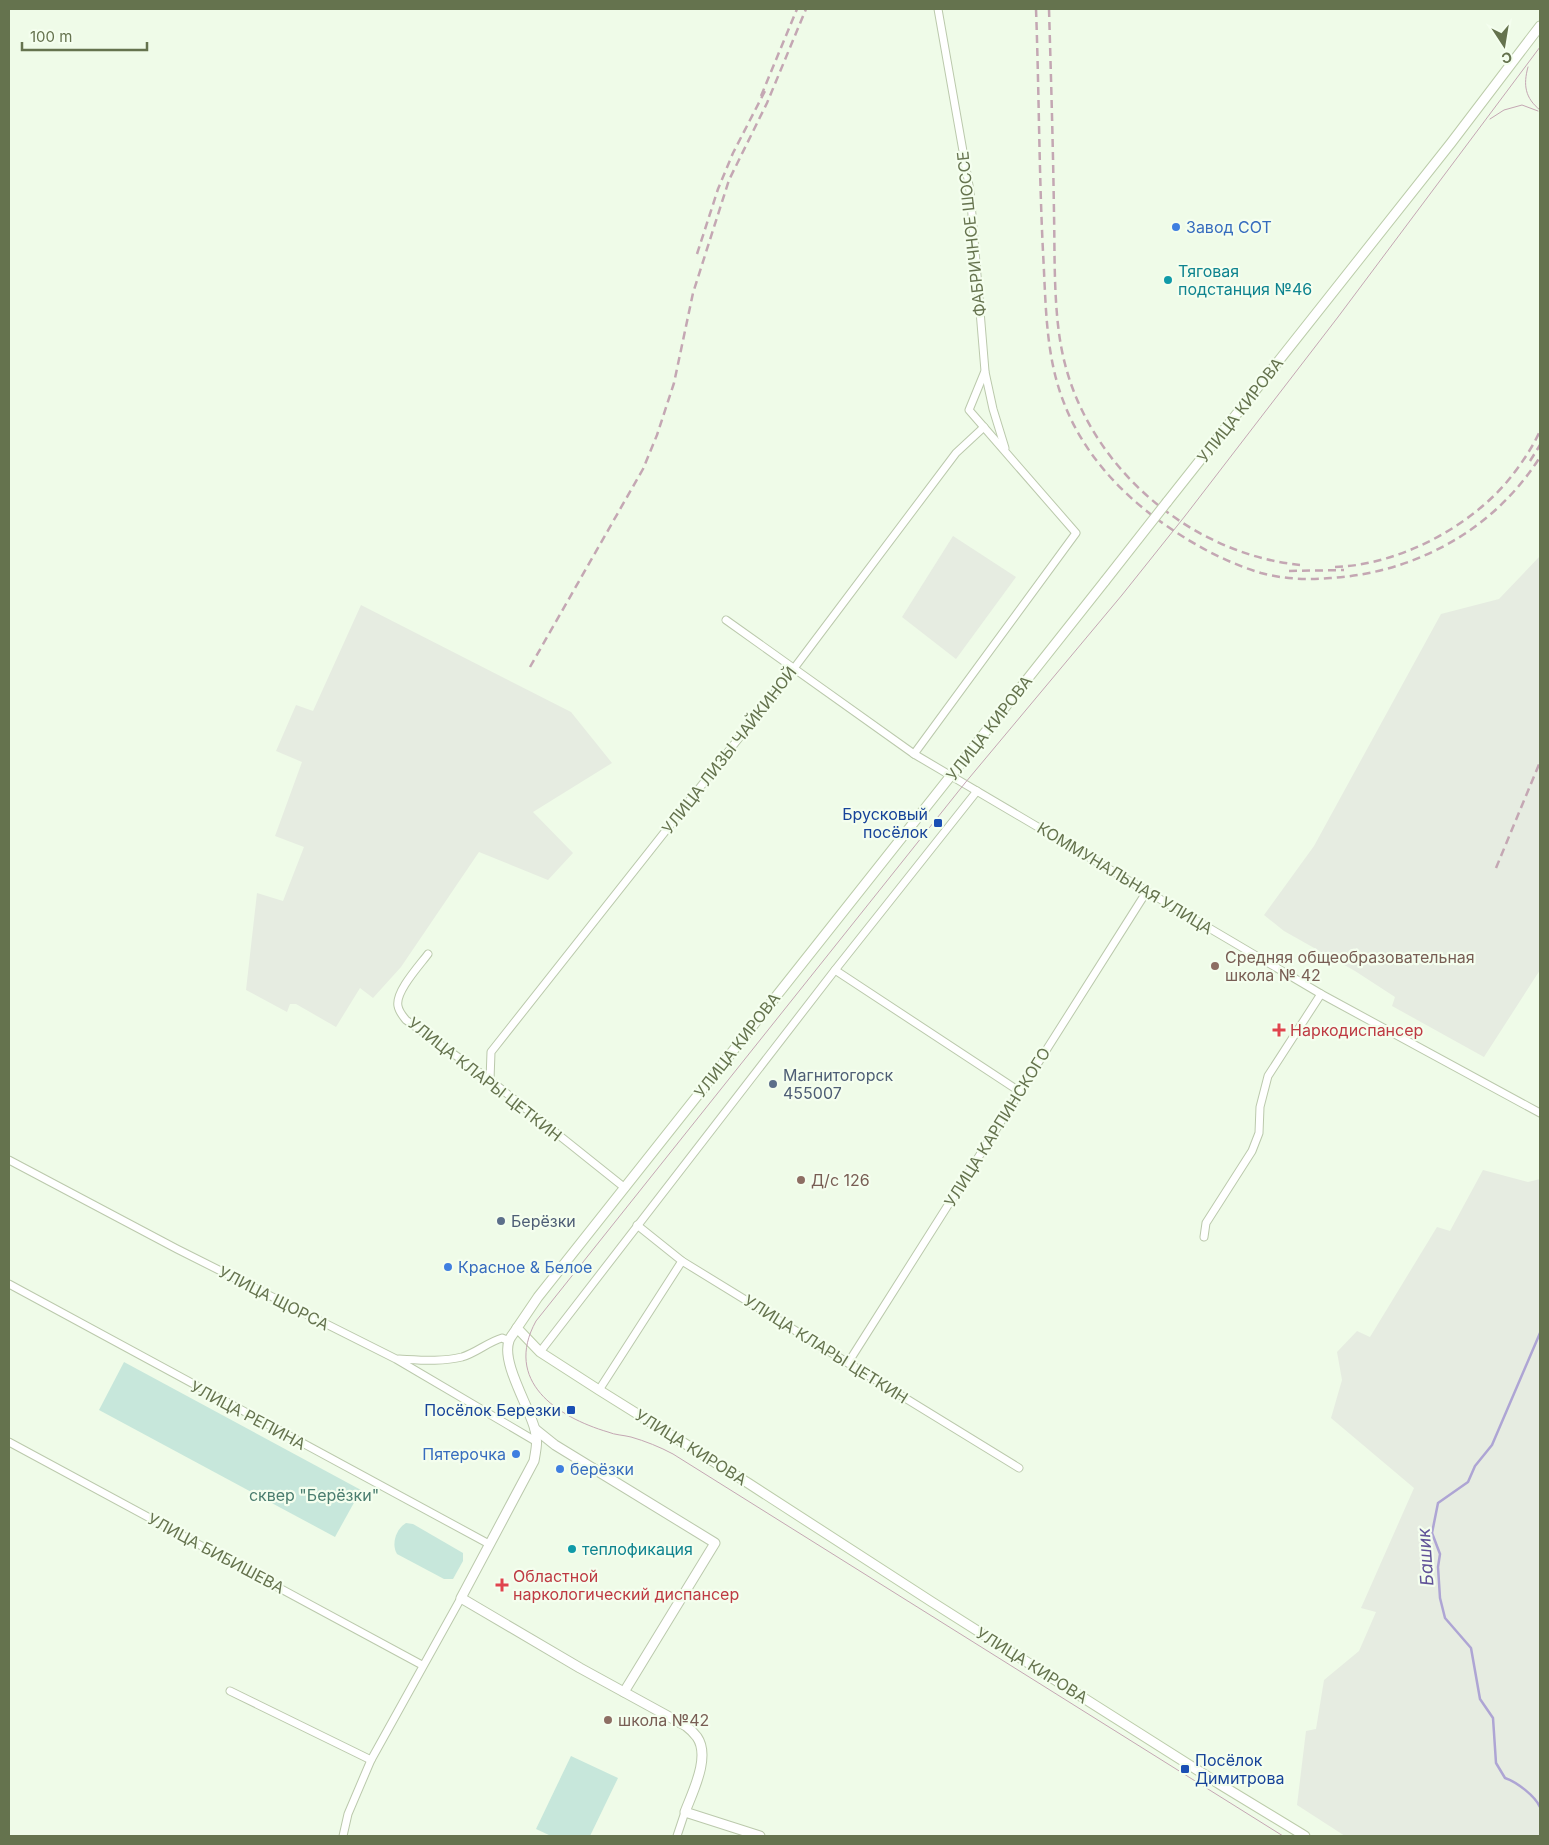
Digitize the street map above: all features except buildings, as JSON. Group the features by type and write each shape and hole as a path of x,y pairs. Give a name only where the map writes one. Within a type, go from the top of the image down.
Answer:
{"main road":[{"name":"УЛИЦА КИРОВА","path":"1305,1836 932,1602 540,1352 517,1328 538,1297 1105,581 1540,26"},
{"path":"517,1328 509,1341 509,1358 512,1372 535,1429 537,1442 534,1461 461,1598 686,1726 700,1743 702,1764 685,1812 760,1836"},
{"path":"535,1429 555,1445 715,1543 624,1692"}],"street":[{"name":"ФАБРИЧНОЕ ШОССЕ","path":"938,9 970,191 984,371 1006,451"},
{"name":"ФАБРИЧНОЕ ШОССЕ","path":"984,371 969,410 984,427"},
{"path":"914,754 1076,533 984,427"},
{"name":"УЛИЦА ЛИЗЫ ЧАЙКИНОЙ","path":"490,1080 492,1052 795,667 956,453 984,427"},
{"name":"КОММУНАЛЬНАЯ УЛИЦА","path":"726,620 795,667 914,754 1321,994 1540,1113"},
{"path":"540,1352 835,970 977,791"},
{"name":"УЛИЦА КАРПИНСКОГО","path":"848,1363 951,1202 1019,1090 1147,891"},
{"name":"УЛИЦА КЛАРЫ ЦЕТКИН","path":"428,954 399,994 398,1007 406,1020 490,1080 624,1188"},
{"path":"835,970 1019,1090"},
{"path":"1204,1238 1206,1223 1252,1152 1259,1133 1260,1107 1268,1076 1321,994"},
{"name":"УЛИЦА ЩОРСА","path":"9,1160 177,1249 396,1359 537,1442"},
{"name":"УЛИЦА КЛАРЫ ЦЕТКИН","path":"637,1225 682,1261 1019,1468"},
{"path":"599,1390 682,1261"},
{"name":"УЛИЦА РЕПИНА","path":"9,1284 489,1544"},
{"path":"396,1359 432,1361 463,1357 494,1340 502,1338 509,1341"},
{"name":"УЛИЦА БИБИШЕВА","path":"9,1442 422,1666"},
{"path":"343,1836 348,1814 371,1760 461,1598"},
{"path":"230,1691 371,1760"},
{"path":"677,1836 685,1812"}],"shaded area":[{"path":"953,536 1016,577 956,659 902,617"},
{"path":"1540,556 1540,970 1484,1057 1392,1006 1395,997 1355,971 1284,931 1264,915 1314,846 1441,614 1499,599"},
{"path":"361,605 571,712 612,763 533,812 573,853 548,880 479,852 401,967 373,998 360,988 336,1027 296,1004 290,1004 287,1012 246,990 257,893 283,901 304,847 275,836 302,762 276,751 296,705 313,711"},
{"path":"1483,1170 1528,1182 1540,1179 1540,1836 1345,1836 1297,1805 1306,1731 1316,1729 1324,1680 1359,1651 1376,1612 1361,1608 1414,1488 1331,1418 1342,1380 1337,1352 1357,1331 1370,1337 1437,1227 1450,1231"}],"green space":[{"name":"сквер \"Берёзки\"","path":"124,1362 361,1490 335,1537 99,1410"},
{"path":"406,1523 413,1524 463,1553 463,1561 453,1579 444,1579 397,1554 394,1546 397,1533"},
{"path":"571,1756 618,1778 590,1836 551,1836 536,1829"}],"waterway":[{"name":"Башик","path":"1540,1333 1492,1445 1475,1466 1468,1482 1438,1503 1432,1533 1440,1554 1438,1567 1440,1598 1445,1618 1471,1648 1480,1699 1493,1718 1496,1763 1505,1778 1525,1790 1540,1807"}],"tram line":[{"path":"1283,1836 673,1454 642,1440 611,1433 589,1425 571,1417 554,1406 540,1393 531,1379 526,1362 528,1342 536,1321 965,783 1122,595 1185,516 1338,317 1540,47"},
{"path":"1528,67 1526,91 1531,101 1540,110"},
{"path":"1490,119 1504,110 1522,105 1538,111"}],"railway":[{"path":"761,96 797,9"},
{"path":"530,667 643,469 657,435 674,383 693,293 729,180 767,103 806,9"},
{"path":"1036,9 1043,252 1047,329 1053,366 1064,403 1072,421 1093,455 1118,486 1164,524 1210,552 1235,564 1278,577 1330,578 1362,574 1392,567 1422,557 1450,543 1476,526 1500,506 1521,483 1540,457"},
{"path":"1049,9 1058,328 1065,364 1078,403 1098,439 1123,471 1152,500 1185,525 1222,544 1260,558 1300,565"},
{"path":"697,254 718,189 733,153 766,89"},
{"path":"1335,567 1360,565 1385,559 1434,539 1457,525 1498,492 1521,463 1540,431"},
{"path":"1530,461 1540,445"},
{"path":"1289,571 1344,570"},
{"path":"1496,868 1540,762"}],"place":[{"name":"Завод СОТ","path":"1176,227"},
{"name":"Тяговая подстанция №46","path":"1168,280"},
{"name":"Брусковый посёлок","path":"938,823"},
{"name":"Средняя общеобразовательная школа № 42","path":"1215,966"},
{"name":"Наркодиспансер","path":"1279,1030"},
{"name":"Магнитогорск 455007","path":"773,1084"},
{"name":"Д/с 126","path":"801,1180"},
{"name":"Берёзки","path":"501,1221"},
{"name":"Красное & Белое","path":"448,1267"},
{"name":"Посёлок Березки","path":"571,1410"},
{"name":"Пятерочка","path":"516,1454"},
{"name":"берёзки","path":"560,1469"},
{"name":"теплофикация","path":"572,1549"},
{"name":"Областной наркологический диспансер","path":"502,1585"},
{"name":"школа №42","path":"608,1720"},
{"name":"Посёлок Димитрова","path":"1185,1769"}]}
